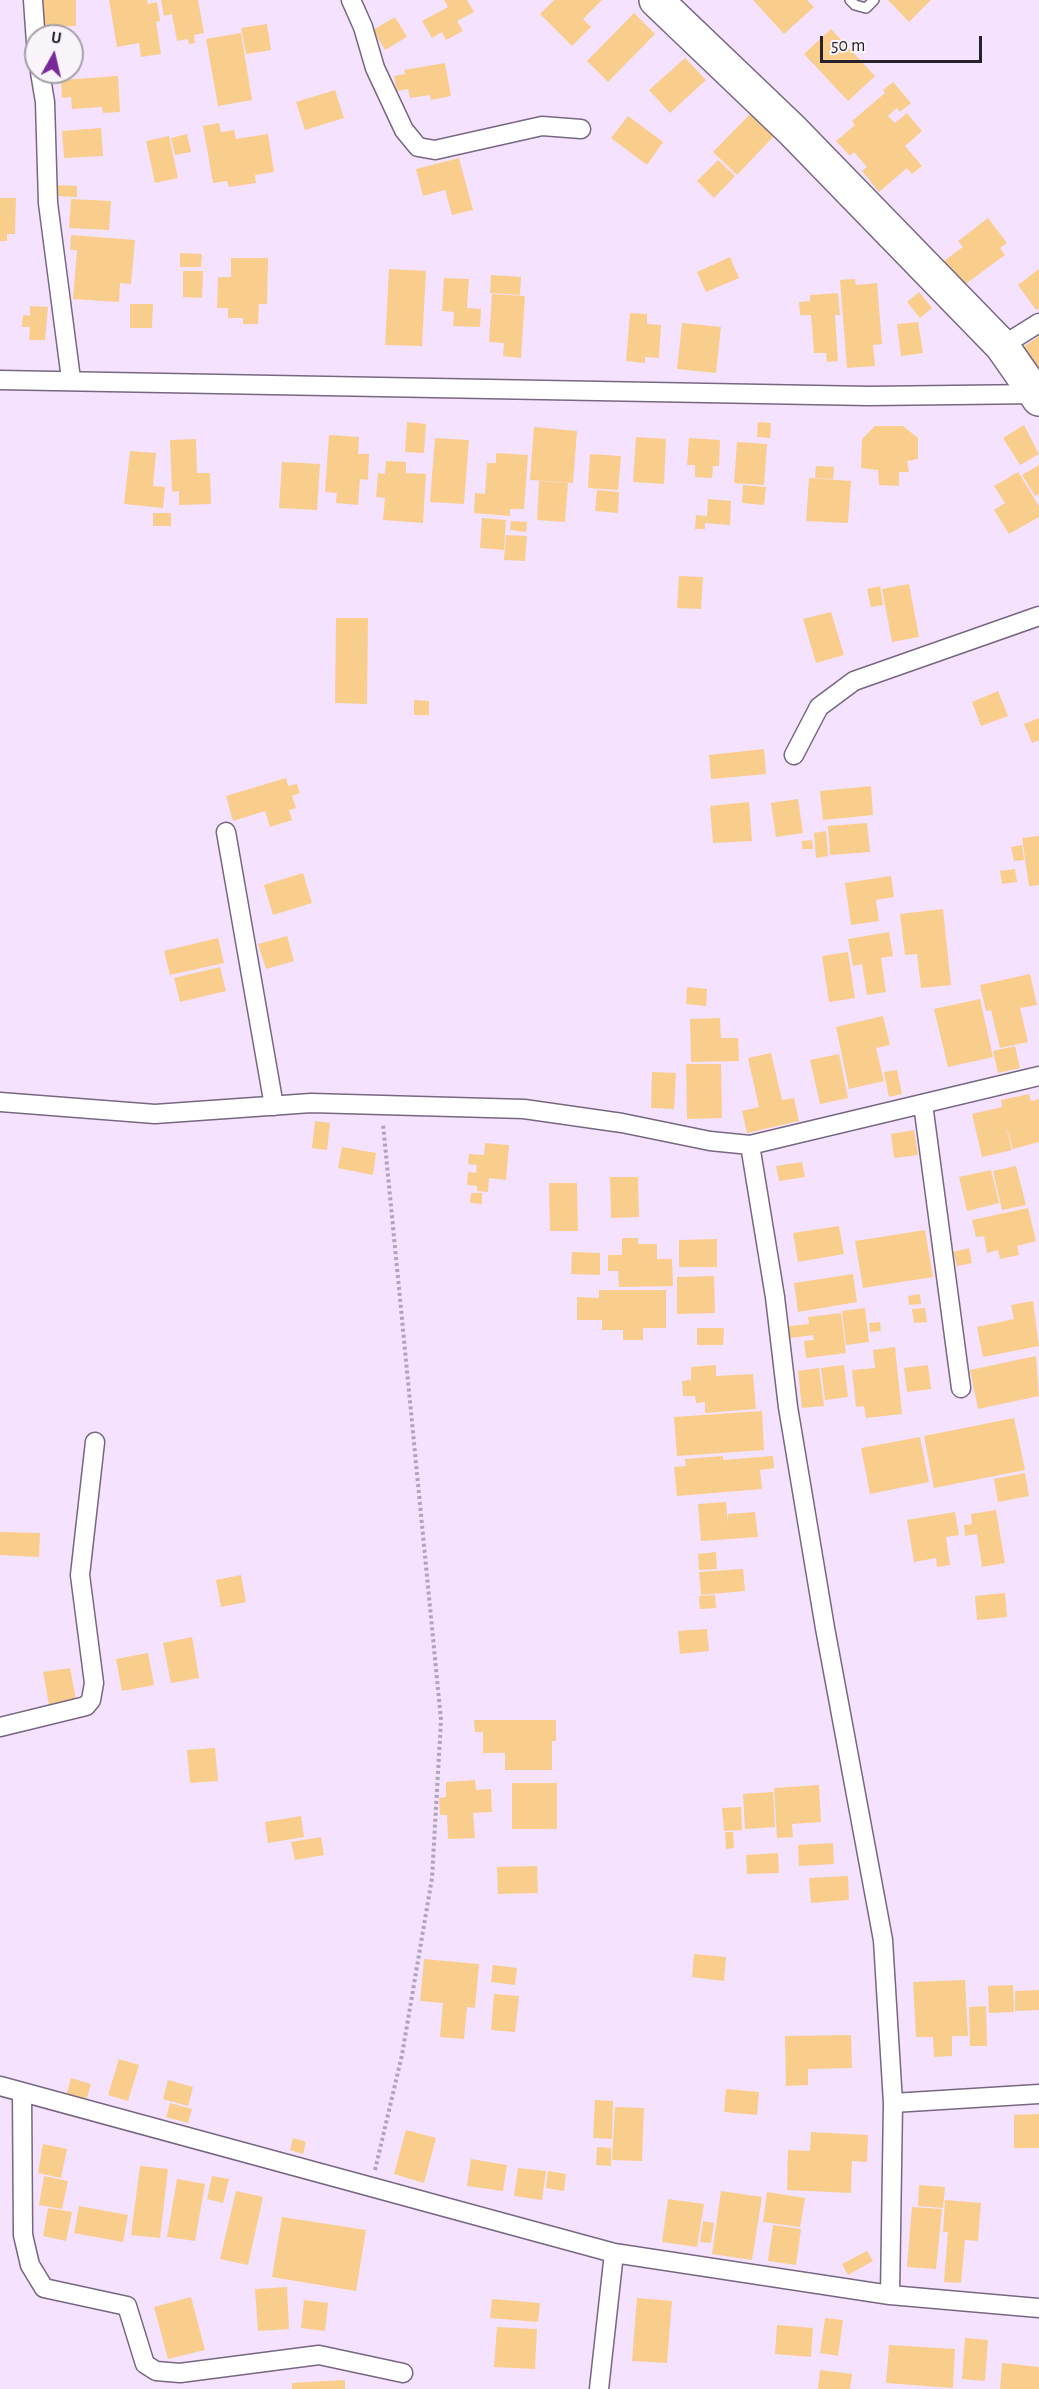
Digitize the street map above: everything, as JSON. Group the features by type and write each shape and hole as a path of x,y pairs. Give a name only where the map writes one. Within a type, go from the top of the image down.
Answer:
{"highway":[{"path":"656,0 792,130 1002,346 1038,396"}],"street":[{"path":"33,0 35,24"},
{"path":"351,0 389,99 404,130 418,147 435,150 542,126 581,129"},
{"path":"42,84 45,102 48,202 71,379"},
{"path":"1002,346 1039,323"},
{"path":"0,380 71,379 845,396 1038,396"},
{"path":"794,755 819,707 854,681 1039,616"},
{"path":"226,832 274,1106"},
{"path":"0,1102 155,1114 311,1103 525,1110 750,1145 1039,1076"},
{"path":"922,1104 961,1388"},
{"path":"750,1145 775,1297 788,1407 821,1605 883,1940 893,2103 891,2295"},
{"path":"0,1727 86,1706 91,1700 94,1683 80,1575 95,1442"},
{"path":"0,2086 614,2253 891,2295 1039,2308"},
{"path":"22,2092 23,2235 30,2265 44,2288 127,2306 145,2364 156,2372 180,2373 319,2355 404,2373"},
{"path":"893,2103 1039,2094"},
{"path":"599,2389 614,2253"}],"lane":[{"path":"850,0 860,8 866,8 874,0"}],"path":[{"path":"370,2188 402,2055 432,1878 441,1720 381,1105"}],"building":[{"path":"43,0 76,0 76,24 43,24"},
{"path":"109,0 147,0 148,4 157,2 160,21 156,22 161,54 141,57 139,43 117,47"},
{"path":"161,0 198,0 204,33 194,35 195,43 189,44 188,39 177,41 172,14 164,16"},
{"path":"444,0 467,0 474,12 457,21 463,31 446,40 442,32 432,38 422,21 448,7"},
{"path":"554,0 602,0 583,19 591,27 572,46 540,14"},
{"path":"753,0 807,0 814,7 784,34"},
{"path":"888,0 931,0 909,22"},
{"path":"634,13 655,34 608,82 587,61"},
{"path":"395,17 407,37 385,50 373,30"},
{"path":"267,24 271,50 246,54 241,28"},
{"path":"831,29 875,76 848,101 804,54"},
{"path":"241,33 252,100 218,106 206,39"},
{"path":"685,58 706,80 670,113 649,90"},
{"path":"445,63 451,96 431,100 430,95 410,98 408,89 397,91 394,76 405,74 404,70"},
{"path":"118,76 120,112 103,113 102,107 72,109 71,97 62,98 61,84 84,84 84,78"},
{"path":"893,82 911,103 900,112 897,108 888,116 895,123 907,113 922,131 905,146 922,166 912,174 907,168 879,192 862,171 867,167 854,152 850,156 836,141 855,125 852,121 885,93 883,90"},
{"path":"335,90 344,118 305,130 296,102"},
{"path":"751,113 774,136 737,175 713,152"},
{"path":"628,116 663,142 647,165 611,138"},
{"path":"219,123 221,132 234,130 236,139 268,134 274,172 255,175 256,183 229,187 227,181 213,183 203,126"},
{"path":"101,128 103,156 64,158 62,131"},
{"path":"187,134 191,152 175,155 171,138"},
{"path":"169,136 178,178 155,183 146,141"},
{"path":"459,158 473,210 452,215 445,190 423,196 416,169"},
{"path":"718,160 735,176 714,198 697,181"},
{"path":"55,185 77,186 77,197 54,196"},
{"path":"0,198 16,198 15,234 7,234 7,241 0,241"},
{"path":"71,199 111,201 109,230 69,228"},
{"path":"988,218 1007,243 1000,248 1005,255 960,288 941,263 963,247 958,241"},
{"path":"71,235 135,240 131,284 120,283 119,302 73,299 77,250 70,250"},
{"path":"180,253 202,254 201,267 180,267"},
{"path":"730,257 739,278 706,292 697,272"},
{"path":"231,258 268,258 267,304 259,304 258,324 243,324 243,318 228,318 228,308 217,308 218,277 231,277"},
{"path":"389,269 426,271 422,346 385,345"},
{"path":"1039,269 1039,308 1036,310 1018,285"},
{"path":"183,271 203,271 202,298 183,297"},
{"path":"491,275 521,277 520,295 490,293"},
{"path":"444,278 469,279 467,308 481,309 480,327 453,326 454,312 442,311"},
{"path":"855,279 856,285 877,283 882,344 873,345 875,366 847,368 840,280"},
{"path":"919,292 932,308 920,318 907,302"},
{"path":"838,293 840,315 835,315 838,361 827,362 826,353 814,353 811,315 800,315 799,302 810,301 810,295"},
{"path":"492,294 525,296 521,358 503,356 504,343 489,342"},
{"path":"130,304 153,304 152,328 130,328"},
{"path":"30,306 48,307 45,340 29,340 30,327 22,327 23,315 30,316"},
{"path":"630,313 647,314 647,324 661,325 659,358 645,357 645,363 626,361"},
{"path":"918,322 923,353 901,356 897,324"},
{"path":"682,323 721,327 716,373 677,369"},
{"path":"1039,336 1039,372 1019,350"},
{"path":"407,422 426,424 424,453 405,452"},
{"path":"758,422 771,423 770,438 757,437"},
{"path":"1024,425 1039,454 1020,465 1003,438"},
{"path":"875,426 903,426 918,438 918,459 907,461 909,472 899,472 899,486 879,485 878,470 861,468 862,439"},
{"path":"534,427 577,431 573,483 530,480"},
{"path":"329,435 359,437 358,454 369,454 368,480 360,479 358,505 336,503 337,493 325,492"},
{"path":"636,437 666,439 664,484 633,482"},
{"path":"435,438 469,440 464,504 430,502"},
{"path":"689,438 720,440 719,466 713,466 712,478 695,477 695,465 687,465"},
{"path":"196,439 197,473 210,473 211,504 179,505 179,491 172,492 170,440"},
{"path":"737,442 767,444 764,485 734,483"},
{"path":"130,451 156,453 153,486 165,487 163,508 124,504"},
{"path":"496,453 528,455 524,509 510,509 510,516 474,513 475,493 485,494 487,463 496,463"},
{"path":"590,454 621,456 618,490 588,488"},
{"path":"386,461 406,462 406,473 426,474 423,523 383,520 385,498 376,497 378,473 385,474"},
{"path":"282,462 320,464 317,510 279,508"},
{"path":"1039,465 1039,494 1035,496 1022,475"},
{"path":"816,466 834,467 833,479 815,478"},
{"path":"1018,472 1039,506 1039,517 1009,534 994,510 1005,503 994,486"},
{"path":"809,478 851,481 848,523 806,521"},
{"path":"539,481 568,483 565,522 537,520"},
{"path":"743,485 766,487 764,505 742,503"},
{"path":"597,490 619,492 618,513 595,511"},
{"path":"708,499 731,501 730,525 705,523 705,529 695,529 696,515 707,516"},
{"path":"153,513 171,513 171,526 153,526"},
{"path":"482,518 506,520 504,550 480,548"},
{"path":"511,521 527,522 526,532 510,530"},
{"path":"506,535 527,536 525,561 504,560"},
{"path":"679,576 703,577 701,609 677,608"},
{"path":"909,584 919,637 892,642 882,589"},
{"path":"880,586 883,605 871,607 867,589"},
{"path":"831,612 844,655 816,663 803,619"},
{"path":"336,618 368,618 367,704 335,703"},
{"path":"998,691 1008,716 981,726 972,702"},
{"path":"414,700 429,701 429,715 414,715"},
{"path":"1039,718 1039,740 1032,743 1024,724"},
{"path":"764,749 766,774 711,779 709,755"},
{"path":"286,778 288,786 297,784 300,793 292,796 296,808 289,810 292,820 270,827 265,811 233,821 226,796"},
{"path":"871,786 873,815 823,820 820,791"},
{"path":"798,799 803,833 776,837 771,803"},
{"path":"749,802 752,841 713,843 710,806"},
{"path":"867,823 870,852 830,855 828,826"},
{"path":"826,831 828,856 816,858 814,833"},
{"path":"1039,836 1039,885 1029,886 1022,838"},
{"path":"812,840 813,849 802,849 802,841"},
{"path":"1022,845 1024,860 1014,861 1011,847"},
{"path":"1015,869 1017,882 1002,884 1000,871"},
{"path":"303,873 312,903 273,915 264,885"},
{"path":"891,876 894,897 876,900 879,921 851,925 845,883"},
{"path":"943,909 951,985 921,988 917,954 905,955 900,914"},
{"path":"889,932 893,956 881,958 886,992 867,995 862,964 853,966 848,939"},
{"path":"287,936 294,961 266,969 258,944"},
{"path":"218,938 224,963 170,975 164,951"},
{"path":"848,952 855,998 829,1002 822,956"},
{"path":"220,967 226,991 180,1002 174,978"},
{"path":"1030,974 1037,1005 1020,1008 1028,1042 1000,1048 991,1010 986,1011 980,985"},
{"path":"687,987 707,989 706,1006 686,1004"},
{"path":"980,999 993,1057 948,1067 934,1009"},
{"path":"883,1016 890,1045 876,1048 884,1081 849,1089 836,1027"},
{"path":"720,1018 721,1038 738,1038 739,1061 691,1062 690,1019"},
{"path":"1015,1046 1020,1068 998,1073 993,1051"},
{"path":"771,1053 782,1100 794,1098 799,1121 747,1133 742,1111 759,1107 748,1058"},
{"path":"839,1054 848,1098 820,1104 810,1060"},
{"path":"686,1064 721,1064 722,1118 687,1119"},
{"path":"897,1070 902,1094 889,1097 884,1072"},
{"path":"652,1072 676,1073 674,1109 651,1108"},
{"path":"1029,1094 1031,1101 1039,1099 1039,1142 1013,1149 1005,1123 1012,1150 982,1157 972,1114 1002,1107 1001,1100"},
{"path":"315,1121 330,1123 327,1150 312,1148"},
{"path":"914,1130 918,1155 894,1158 891,1134"},
{"path":"485,1143 509,1145 506,1180 489,1178 488,1192 477,1191 477,1186 467,1185 468,1172 476,1173 477,1165 468,1164 469,1154 484,1155"},
{"path":"342,1147 376,1153 373,1175 338,1168"},
{"path":"802,1162 805,1177 779,1181 776,1166"},
{"path":"1016,1166 1026,1205 1002,1210 993,1171"},
{"path":"991,1170 999,1203 967,1211 959,1177"},
{"path":"610,1177 638,1177 639,1217 611,1218"},
{"path":"549,1183 577,1183 578,1231 550,1231"},
{"path":"471,1193 482,1193 482,1204 470,1203"},
{"path":"1028,1208 1036,1241 1017,1246 1019,1255 1000,1259 998,1250 987,1253 984,1236 976,1237 972,1220"},
{"path":"839,1226 844,1254 798,1262 793,1233"},
{"path":"925,1230 933,1277 863,1288 855,1241"},
{"path":"622,1238 638,1238 638,1244 657,1244 657,1259 672,1259 673,1286 619,1287 618,1271 608,1271 608,1255 622,1255"},
{"path":"717,1239 717,1267 679,1267 679,1240"},
{"path":"969,1248 972,1263 957,1266 953,1252"},
{"path":"572,1252 600,1253 600,1275 571,1274"},
{"path":"853,1274 857,1302 798,1312 794,1283"},
{"path":"714,1276 715,1313 677,1314 677,1277"},
{"path":"599,1290 666,1290 666,1328 643,1328 643,1340 623,1340 623,1330 602,1330 602,1320 577,1320 577,1297 599,1298"},
{"path":"920,1294 921,1304 909,1305 908,1296"},
{"path":"1033,1301 1039,1346 983,1357 977,1327 1014,1319 1011,1305"},
{"path":"865,1308 869,1342 846,1345 842,1311"},
{"path":"925,1308 927,1322 914,1323 912,1309"},
{"path":"841,1313 846,1353 806,1358 804,1341 814,1340 813,1335 790,1338 789,1326 809,1324 808,1317"},
{"path":"880,1322 881,1331 870,1332 869,1323"},
{"path":"697,1328 724,1328 723,1345 697,1345"},
{"path":"895,1347 902,1414 866,1418 864,1406 856,1407 852,1370 875,1368 873,1350"},
{"path":"1036,1356 1039,1396 978,1409 970,1370"},
{"path":"716,1365 716,1376 753,1374 756,1409 705,1413 705,1402 696,1403 695,1396 683,1396 682,1381 691,1380 691,1367"},
{"path":"844,1365 848,1397 825,1400 821,1368"},
{"path":"928,1365 931,1389 907,1392 904,1368"},
{"path":"819,1368 824,1406 802,1408 798,1371"},
{"path":"762,1411 764,1450 677,1456 674,1417"},
{"path":"1014,1418 1025,1470 934,1488 924,1436"},
{"path":"920,1437 929,1482 870,1494 861,1448"},
{"path":"723,1456 723,1460 773,1456 774,1468 760,1470 762,1489 677,1496 674,1467 686,1466 685,1459"},
{"path":"1025,1473 1029,1496 998,1502 994,1479"},
{"path":"726,1502 728,1524 728,1514 755,1512 758,1537 701,1541 698,1504"},
{"path":"996,1510 1005,1563 982,1567 977,1534 965,1536 964,1525 972,1524 971,1514"},
{"path":"955,1512 959,1535 946,1537 950,1565 937,1567 936,1558 914,1562 907,1520"},
{"path":"0,1532 40,1533 39,1557 0,1555"},
{"path":"716,1552 717,1569 699,1570 698,1554"},
{"path":"743,1569 745,1591 701,1595 699,1572"},
{"path":"241,1575 246,1602 221,1607 216,1580"},
{"path":"1005,1593 1007,1617 977,1620 975,1596"},
{"path":"715,1595 716,1608 700,1609 699,1596"},
{"path":"707,1629 709,1651 680,1654 678,1631"},
{"path":"192,1637 199,1678 171,1683 163,1643"},
{"path":"148,1653 154,1685 122,1691 116,1659"},
{"path":"70,1668 76,1700 49,1705 43,1672"},
{"path":"474,1720 556,1720 556,1741 552,1741 552,1770 505,1770 505,1753 483,1753 483,1732 475,1732"},
{"path":"215,1748 218,1781 190,1783 187,1750"},
{"path":"475,1780 476,1790 491,1789 492,1812 473,1813 475,1838 448,1839 447,1815 440,1815 439,1798 446,1797 446,1782"},
{"path":"512,1783 557,1783 557,1829 512,1829"},
{"path":"819,1785 821,1822 792,1824 793,1837 777,1838 774,1788"},
{"path":"773,1792 775,1827 745,1829 743,1794"},
{"path":"741,1807 742,1830 724,1831 722,1808"},
{"path":"301,1816 304,1837 268,1843 265,1822"},
{"path":"725,1832 733,1832 734,1848 726,1849"},
{"path":"321,1837 324,1855 295,1860 291,1842"},
{"path":"833,1843 834,1864 799,1866 798,1845"},
{"path":"778,1853 779,1873 747,1874 746,1855"},
{"path":"537,1866 538,1893 498,1894 497,1867"},
{"path":"848,1876 849,1900 811,1903 809,1878"},
{"path":"694,1954 726,1957 724,1981 692,1977"},
{"path":"424,1959 479,1964 475,2008 467,2007 464,2039 440,2037 443,2003 420,2001"},
{"path":"493,1965 517,1968 515,1985 491,1982"},
{"path":"965,1980 968,2036 952,2036 952,2056 934,2057 933,2037 916,2037 913,1982"},
{"path":"1013,1985 1014,2012 989,2013 988,1986"},
{"path":"1039,1990 1039,2010 1015,2011 1015,1991"},
{"path":"494,1994 519,1996 515,2032 491,2030"},
{"path":"986,2006 987,2046 970,2046 969,2007"},
{"path":"851,2035 852,2068 808,2069 808,2085 786,2086 785,2036"},
{"path":"119,2059 139,2065 128,2101 108,2095"},
{"path":"71,2078 91,2084 86,2101 66,2096"},
{"path":"168,2080 193,2087 188,2106 163,2099"},
{"path":"726,2089 759,2092 757,2115 724,2112"},
{"path":"595,2100 613,2101 612,2139 593,2138"},
{"path":"170,2103 192,2109 188,2123 166,2117"},
{"path":"615,2107 644,2108 642,2161 612,2160"},
{"path":"1039,2114 1039,2148 1014,2148 1014,2115"},
{"path":"406,2130 436,2138 424,2183 394,2174"},
{"path":"811,2132 868,2135 867,2162 852,2161 851,2193 787,2190 788,2150 810,2151"},
{"path":"293,2138 306,2142 303,2154 290,2150"},
{"path":"43,2144 67,2149 61,2178 38,2173"},
{"path":"597,2147 611,2148 611,2166 596,2165"},
{"path":"471,2159 507,2165 503,2191 467,2186"},
{"path":"140,2166 168,2169 160,2238 131,2235"},
{"path":"518,2168 546,2171 542,2200 514,2196"},
{"path":"548,2171 566,2174 564,2191 546,2188"},
{"path":"44,2176 68,2181 62,2209 39,2205"},
{"path":"212,2176 229,2179 223,2203 207,2199"},
{"path":"177,2179 205,2184 195,2241 167,2237"},
{"path":"919,2185 945,2187 943,2208 918,2206"},
{"path":"236,2191 263,2197 248,2265 220,2259"},
{"path":"721,2191 762,2197 752,2260 712,2254"},
{"path":"767,2192 805,2198 800,2227 763,2222"},
{"path":"668,2199 704,2204 697,2247 662,2242"},
{"path":"945,2200 981,2203 978,2241 965,2240 961,2283 944,2282 948,2232 943,2232"},
{"path":"79,2206 128,2215 123,2242 74,2233"},
{"path":"912,2207 942,2209 936,2269 907,2267"},
{"path":"48,2208 72,2212 66,2241 43,2236"},
{"path":"282,2217 366,2230 356,2291 272,2277"},
{"path":"703,2221 714,2223 711,2243 700,2242"},
{"path":"773,2225 801,2229 796,2265 768,2261"},
{"path":"867,2251 873,2261 848,2275 842,2264"},
{"path":"287,2287 289,2329 258,2331 255,2289"},
{"path":"191,2297 205,2350 168,2359 154,2307"},
{"path":"637,2298 672,2301 667,2363 632,2361"},
{"path":"492,2299 540,2303 538,2322 490,2318"},
{"path":"304,2300 328,2303 325,2331 301,2328"},
{"path":"825,2318 843,2320 838,2356 820,2353"},
{"path":"777,2325 813,2328 811,2357 775,2354"},
{"path":"497,2327 537,2329 535,2369 494,2367"},
{"path":"965,2338 988,2340 985,2381 962,2379"},
{"path":"889,2345 955,2349 953,2388 886,2383"},
{"path":"1002,2363 1039,2367 1039,2389 1000,2389"},
{"path":"820,2370 852,2374 850,2389 818,2389"},
{"path":"345,2380 345,2389 292,2389 292,2383"}]}
